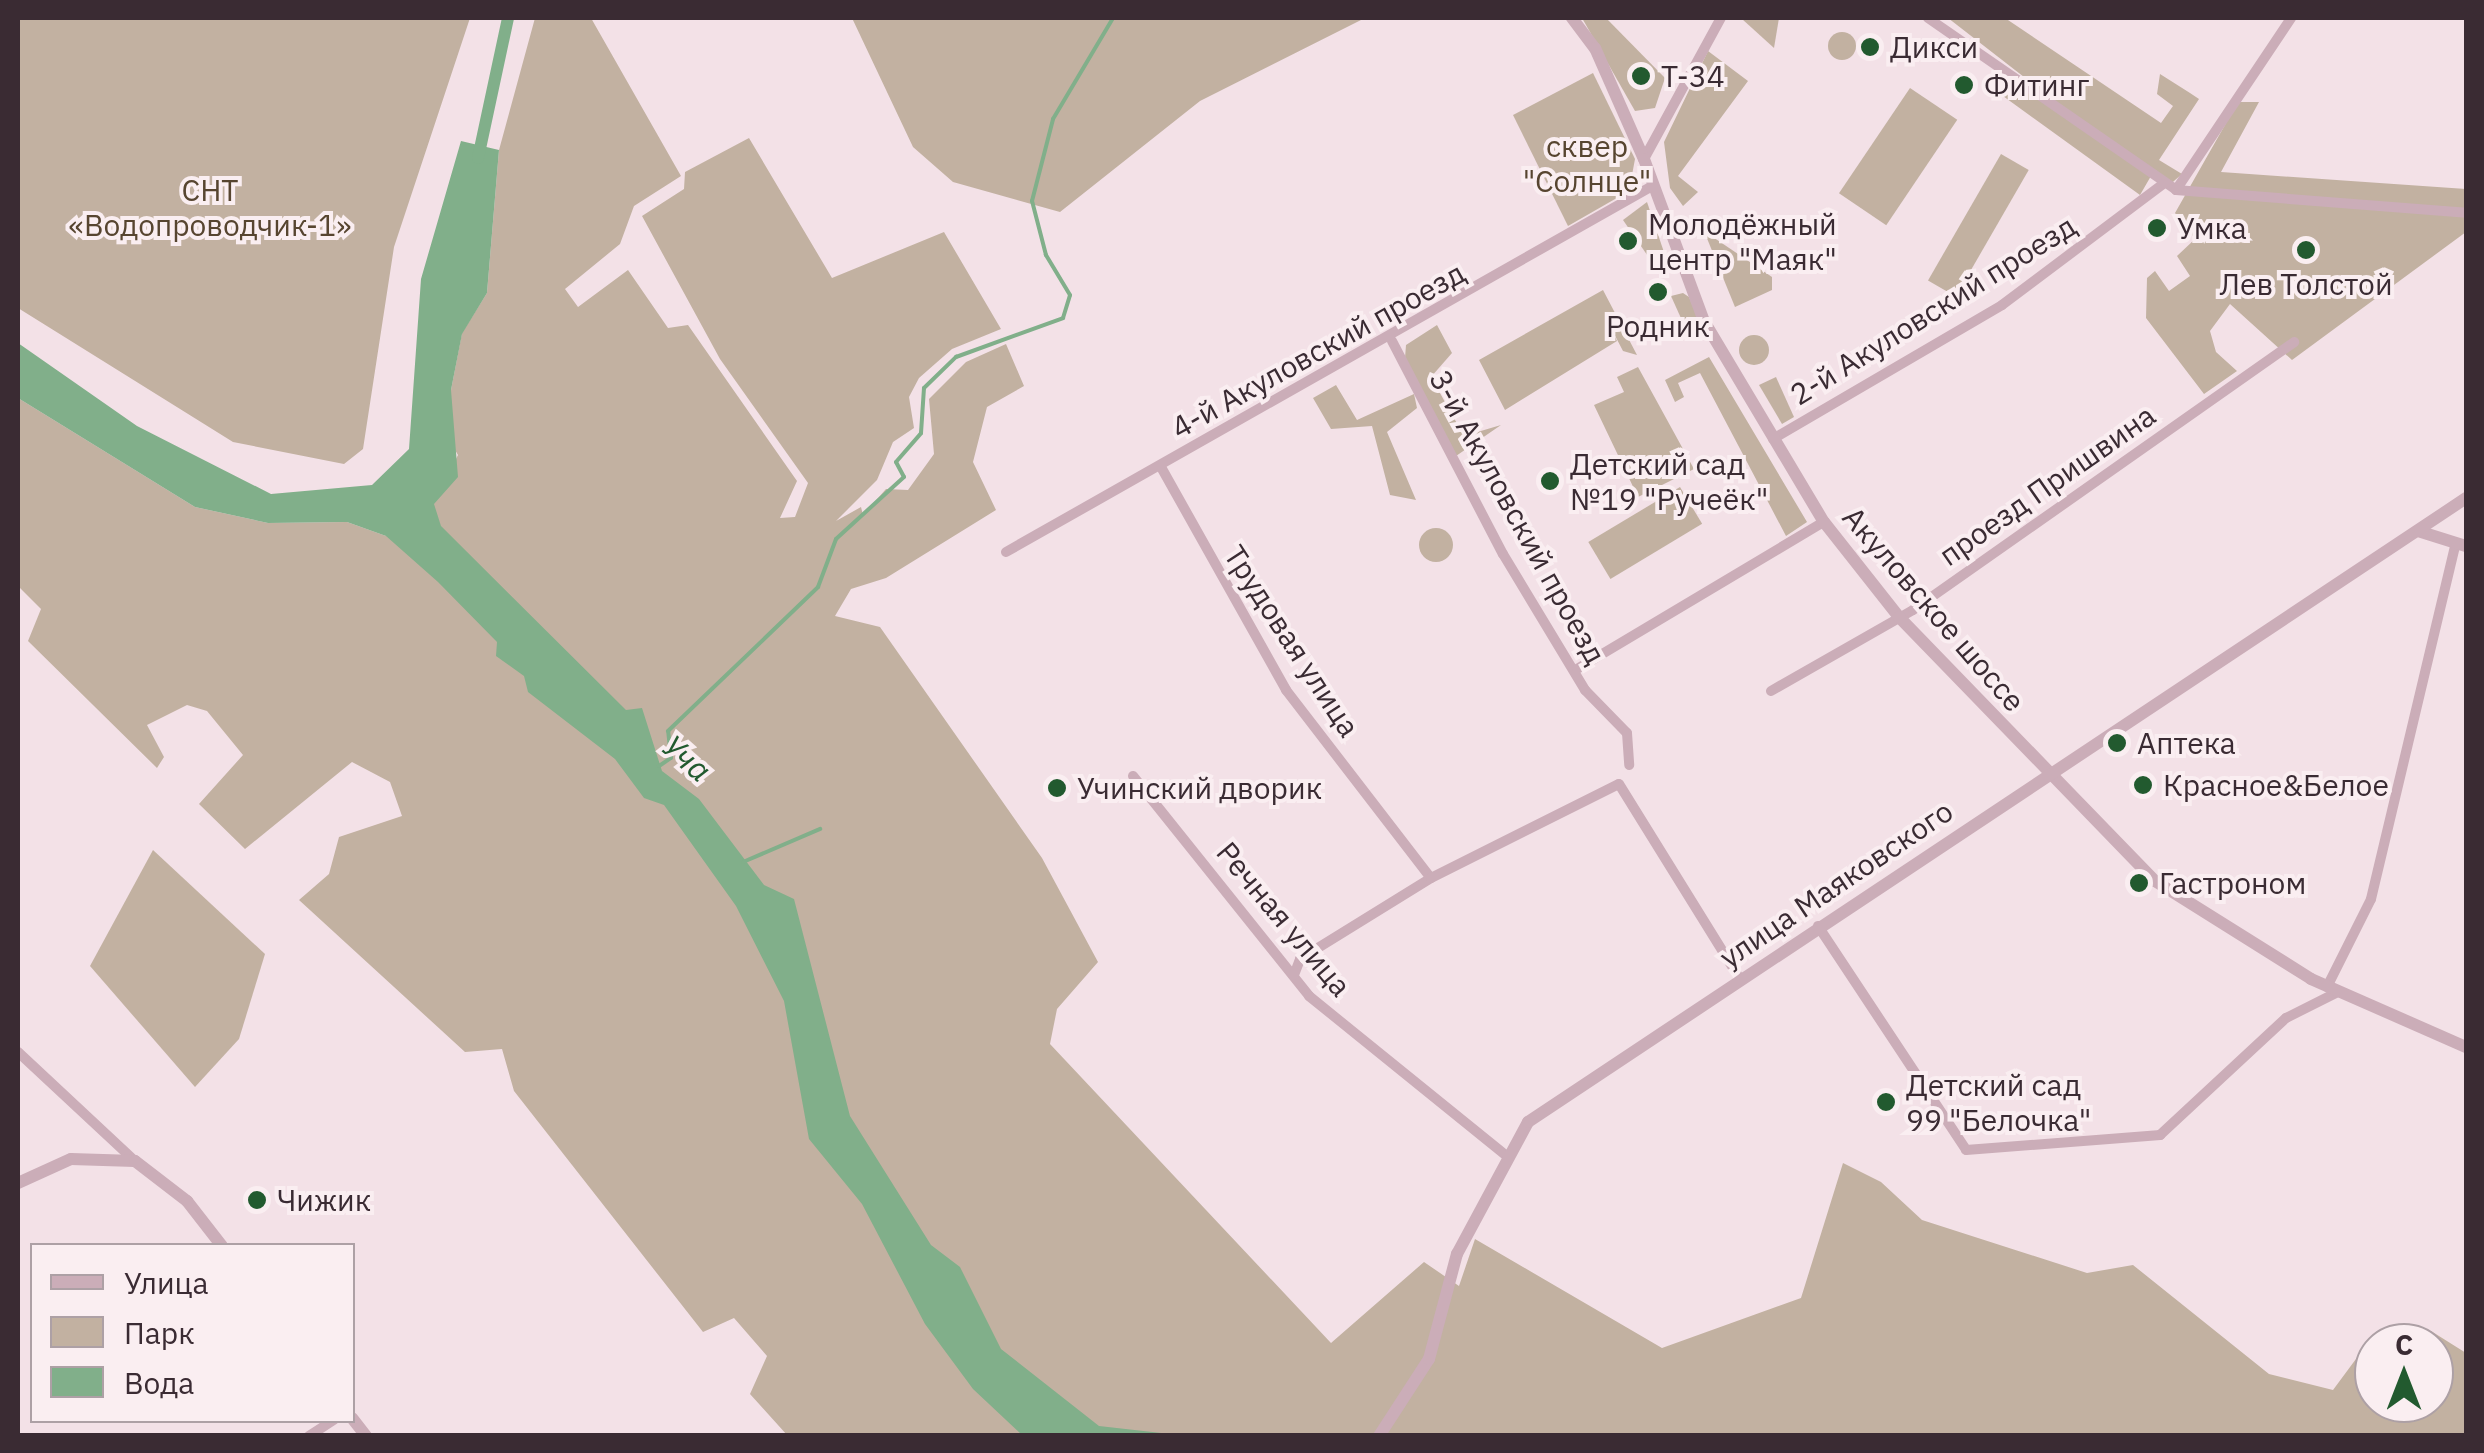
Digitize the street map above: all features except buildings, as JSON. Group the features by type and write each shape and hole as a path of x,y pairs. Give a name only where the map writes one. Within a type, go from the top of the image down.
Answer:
{"street":[{"name":"Акуловское шоссе","path":"1572,18 1595,48 1644,159 1704,321 1824,522 1899,617 2046,774 2156,882 2333,990 2466,1048"},
{"path":"1644,159 1721,18"},
{"path":"1928,18 2176,190 2466,213"},
{"path":"2176,190 2290,18"},
{"name":"2-й Акуловский проезд","path":"1773,438 2002,305 2163,184"},
{"name":"4-й Акуловский проезд","path":"1006,552 1392,341 1652,186"},
{"name":"3-й Акуловский проезд","path":"1392,341 1503,554 1576,669 1628,734 1629,765"},
{"name":"проезд Пришвина","path":"1772,691 1899,617 2294,342"},
{"name":"Трудовая улица","path":"1161,467 1286,690 1431,878"},
{"name":"улица Маяковского","path":"1379,1436 1429,1359 1456,1254 1504,1154 1528,1122 2466,498"},
{"path":"1576,669 1824,522"},
{"path":"1818,926 1966,1150 2160,1134 2286,1018 2333,990 2370,899 2461,545 2418,531"},
{"name":"Речная улица","path":"1134,776 1294,974 1373,1053 1504,1154"},
{"path":"1294,974 1300,960 1431,878 1619,784 1740,979"},
{"path":"18,1052 135,1161 187,1200 220,1243"},
{"path":"18,1183 71,1160 135,1161"}],"green space":[{"name":"СНТ «Водопроводчик-1»","path":"18,18 470,18 394,247 363,449 344,464 233,442 18,308"},
{"path":"535,18 591,18 681,176 634,206 620,244 565,289 578,307 628,270 668,328 688,325 797,481 780,518 795,517 808,483 720,359 642,216 684,189 685,172 749,138 832,278 944,232 1001,329 952,349 919,378 909,397 914,428 893,442 877,480 836,521 861,507 863,515 886,489 908,490 934,454 929,399 966,362 1006,344 1024,386 987,407 973,462 996,510 886,578 851,589 835,616 880,627 1042,858 1098,962 1057,1009 1050,1044 1331,1343 1424,1262 1459,1286 1475,1239 1662,1348 1801,1298 1843,1163 1881,1182 1922,1220 2087,1273 2133,1265 2269,1374 2333,1390 2354,1362 2354,1423 2454,1423 2454,1345 2466,1353 2466,1435 787,1435 750,1394 767,1356 734,1318 703,1332 514,1091 502,1049 465,1052 299,900 329,874 339,837 402,816 390,782 352,762 245,849 199,804 243,755 207,711 187,705 147,725 164,757 157,768 28,641 41,609 18,586 18,398 195,507 268,523 347,522 386,536 440,525 433,504 458,455 449,440 451,390 462,333 487,293 499,150"},
{"path":"852,18 1365,18 1200,101 1060,212 953,182 913,147"},
{"path":"1582,18 1606,18 1665,78 1655,108 1635,111"},
{"path":"1744,18 1779,18 1774,48 1742,19"},
{"path":"1948,18 2005,18 2161,123 2173,106 2157,94 2160,74 2199,99 2159,160 2182,174 2166,188 2151,176 2140,195 2003,96 2013,79 2132,161"},
{"path":"1842,32 1852,36 1856,46 1852,56 1842,60 1832,56 1828,46 1832,36"},
{"path":"1708,51 1748,81 1678,176 1698,192 1683,206 1670,188 1664,142"},
{"name":"сквер \"Солнце\"","path":"1593,73 1635,159 1629,191 1568,226 1513,115"},
{"path":"1910,88 1957,120 1886,225 1839,193"},
{"path":"2238,102 2259,102 2221,172 2466,189 2466,232 2292,360 2230,304 2210,331 2216,352 2237,371 2204,394 2146,318 2147,278 2155,271 2169,291 2190,276 2177,256 2195,239 2175,213"},
{"path":"2001,154 2029,170 1956,296 1928,280"},
{"path":"1647,202 1668,264 1663,278 1623,220"},
{"path":"1704,231 1772,277 1772,290 1735,307"},
{"path":"1603,290 1637,355 1623,351 1611,328 1617,341 1505,410 1479,360"},
{"path":"1683,293 1689,297 1705,334 1689,336 1671,296"},
{"path":"1437,325 1452,353 1431,377 1464,436 1501,425 1456,456 1405,358 1406,345"},
{"path":"1754,335 1765,339 1769,350 1765,361 1754,365 1743,361 1739,350 1743,339"},
{"path":"1709,357 1807,522 1786,536 1700,373 1678,383 1684,397 1675,402 1665,380"},
{"path":"1638,367 1694,469 1638,497 1594,405 1624,392 1617,377"},
{"path":"1776,377 1794,417 1782,424 1759,385"},
{"path":"1336,385 1357,420 1414,394 1417,408 1387,432 1416,500 1390,495 1372,426 1331,429 1313,398"},
{"path":"1680,487 1702,524 1610,579 1588,542"},
{"path":"1436,528 1448,533 1453,545 1448,557 1436,562 1424,557 1419,545 1424,533"},
{"path":"153,850 265,954 239,1039 195,1087 90,966"}],"water":[{"path":"461,141 499,150 487,293 462,334 451,390 458,477 434,504 441,526 626,710 642,708 662,771 699,799 764,885 794,899 850,1116 931,1245 960,1267 1001,1349 1099,1426 1179,1435 1022,1435 973,1389 925,1324 862,1204 809,1139 784,1001 736,906 664,805 644,798 615,759 528,692 524,676 496,656 497,642 438,582 386,536 347,522 268,523 195,507 18,398 18,343 137,426 271,494 372,485 409,449 421,279"}],"waterway":[{"path":"478,158 508,18"},
{"name":"Уча","path":"659,766 671,758 668,731 818,587 836,539 904,477 896,462 921,433 924,388 956,357 1063,318 1070,295 1046,255 1032,201 1053,119 1113,18"},
{"path":"743,862 820,829"}],"place":[{"name":"Дикси","path":"1870,47"},
{"name":"Т-34","path":"1641,76"},
{"name":"Фитинг","path":"1964,85"},
{"name":"Умка","path":"2157,228"},
{"name":"Молодёжный центр \"Маяк\"","path":"1628,241"},
{"name":"Лев Толстой","path":"2306,250"},
{"name":"Родник","path":"1658,292"},
{"name":"Детский сад №19 \"Ручеёк\"","path":"1550,481"},
{"name":"Аптека","path":"2117,743"},
{"name":"Красное&Белое","path":"2143,785"},
{"name":"Учинский дворик","path":"1057,788"},
{"name":"Гастроном","path":"2139,883"},
{"name":"Детский сад 99 \"Белочка\"","path":"1886,1102"},
{"name":"Чижик","path":"257,1200"}]}
